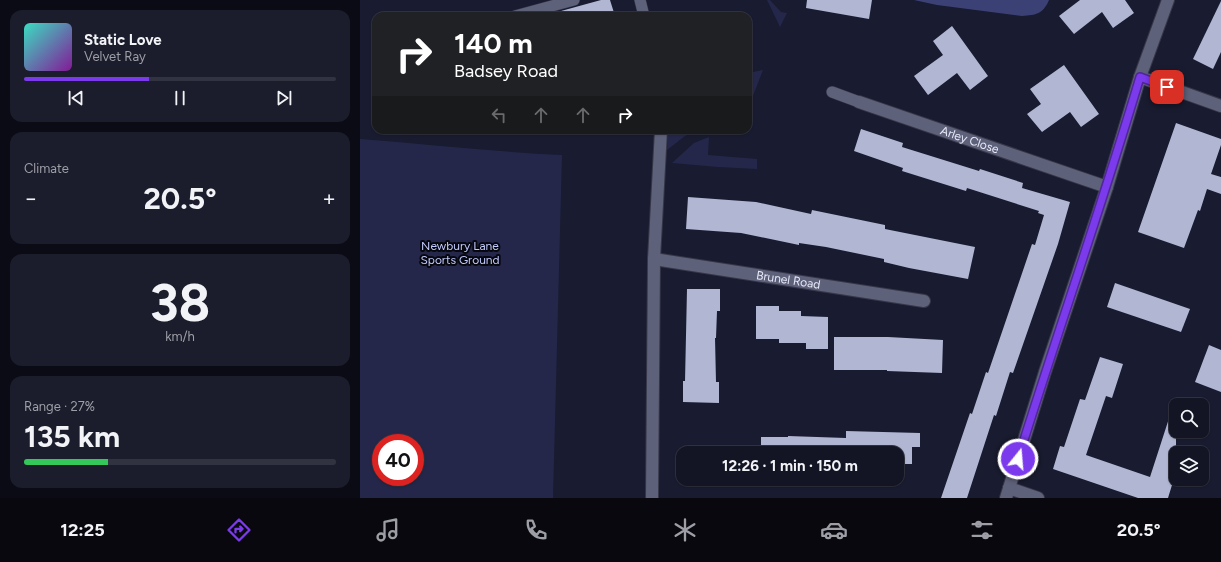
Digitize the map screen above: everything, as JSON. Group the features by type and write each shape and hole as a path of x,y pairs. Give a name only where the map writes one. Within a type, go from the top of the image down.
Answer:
{"street":[{"path":"1038,498 1008,493 1048,365 1107,187 1140,77 1168,0"},
{"path":"1140,77 1221,106"},
{"name":"Arley Close","path":"859,102 1107,187"},
{"path":"652,498 654,259 661,134"},
{"name":"Brunel Road","path":"654,259 924,301"}],"lane":[{"path":"530,12 574,0"},
{"path":"640,0 643,12"},
{"name":"Arley Close","path":"832,92 859,102"}],"green space":[{"path":"767,0 770,0 781,12 787,13 780,27"},
{"path":"763,70 752,98 752,72"},
{"path":"668,134 690,134 685,136 667,150"},
{"path":"709,137 708,155 757,159 757,169 672,163 694,143"},
{"name":"Newbury Lane Sports Ground","path":"360,139 562,155 553,498 360,498"}],"shaded area":[{"path":"914,0 1049,0 1042,11 1031,15 1022,16 937,5"}],"building":[{"path":"601,0 610,0 614,12 561,12"},
{"path":"807,0 872,0 869,19 806,8"},
{"path":"1080,0 1125,0 1134,13 1113,28 1102,12 1074,34 1059,16"},
{"path":"1221,1 1221,52 1213,69 1193,59"},
{"path":"952,26 988,76 970,90 957,73 928,95 914,76 943,55 933,41"},
{"path":"1064,65 1099,114 1081,127 1070,112 1042,132 1027,114 1041,104 1030,89"},
{"path":"1176,123 1221,139 1221,145 1211,174 1221,177 1221,194 1207,189 1200,211 1198,210 1184,248 1138,232"},
{"path":"861,129 903,143 902,147 1023,183 1022,188 1070,202 1058,244 1013,373 1010,372 996,416 994,415 967,498 941,498 970,413 972,414 986,372 988,373 1032,244 1035,245 1044,215 1038,213 1039,211 967,188 966,191 902,171 903,168 854,151"},
{"path":"688,197 756,202 811,214 812,210 885,225 885,229 975,247 968,279 909,268 884,262 884,259 826,247 799,243 799,245 741,233 686,229"},
{"path":"1115,283 1190,309 1181,332 1107,307"},
{"path":"687,289 720,289 720,311 717,311 715,338 716,382 719,382 719,403 683,402 683,381 685,381"},
{"path":"756,306 779,306 779,311 801,311 801,316 828,317 828,349 806,349 806,343 779,343 779,339 756,339"},
{"path":"834,337 888,337 943,340 942,373 887,370 834,370"},
{"path":"1209,345 1221,350 1221,392 1195,382"},
{"path":"1100,357 1123,364 1112,398 1106,396 1086,455 1150,477 1169,418 1169,438 1176,438 1176,446 1169,446 1169,486 1172,486 1168,498 1138,498 1053,469 1060,446 1064,447 1080,399 1085,400"},
{"path":"846,431 920,433 920,447 912,447 912,464 904,464 904,446 761,446 761,437 788,436 846,438"}],"route":[{"path":"1018,459 1107,187 1140,77 1167,87"}]}
